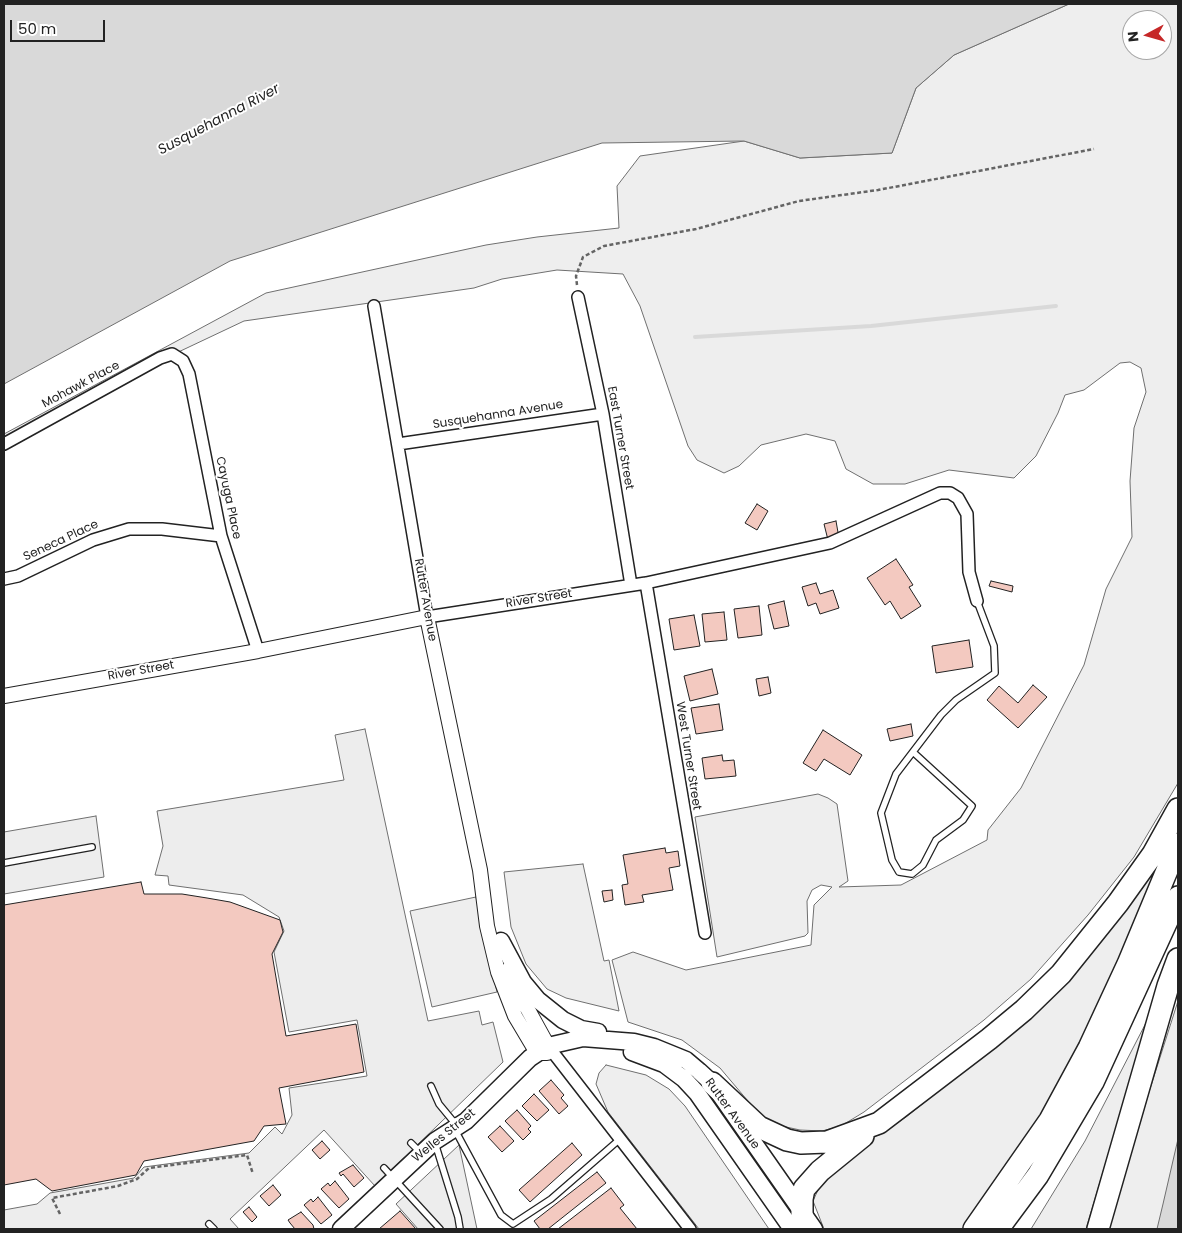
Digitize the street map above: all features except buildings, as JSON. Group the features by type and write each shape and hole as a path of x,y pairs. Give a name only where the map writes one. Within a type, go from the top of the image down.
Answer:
{"highway":[{"path":"798,1223 804,1189 820,1171 879,1123 989,1039 1024,1010 1061,974 1118,903 1153,854 1178,809"},
{"path":"974,1229 1050,1120 1089,1048 1128,964 1178,844"},
{"path":"998,1229 1038,1174 1093,1082 1178,898"},
{"path":"1098,1229 1154,1030 1178,959"},
{"path":"712,1083 759,1127 787,1140 801,1143 827,1142 879,1123"}],"main road":[{"path":"501,941 523,982 550,1011 581,1029 634,1042"},
{"name":"Rutter Avenue","path":"541,1054 583,1038 634,1042 686,1060 712,1083 798,1223"},
{"name":"Rutter Avenue","path":"541,1054 584,1046 615,1048 649,1057 674,1070 696,1093 798,1223 814,1229"},
{"name":"Welles Street","path":"341,1229 390,1173 416,1148 435,1141 460,1124 541,1054"}],"street":[{"name":"East Turner Street","path":"578,296 603,414 631,585"},
{"name":"Rutter Avenue","path":"374,306 427,617 484,892 487,926 498,972 515,1016 541,1054 620,1139 690,1229"},
{"name":"Mohawk Place","path":"4,444 160,358 172,354"},
{"name":"Cayuga Place","path":"172,354 183,361 190,374 221,536 258,651"},
{"name":"Susquehanna Avenue","path":"398,444 603,414"},
{"name":"River Street","path":"4,696 258,651 427,617 646,583 830,543 930,496 950,493 964,505 967,514 969,572 977,601"},
{"name":"Seneca Place","path":"4,579 18,576 93,540 129,529 162,529 221,536"},
{"name":"West Turner Street","path":"646,583 705,933"},
{"name":"Rutter Avenue","path":"484,892 510,972 541,1054"}],"lane":[{"path":"913,752 972,806 963,820 936,840 923,865 912,874 899,872 892,860 881,813 896,774 913,752 956,700 995,673 994,646 977,601"},
{"path":"4,863 92,847"},
{"path":"431,1086 439,1104 453,1121 460,1124 501,1215 513,1224 551,1199 620,1139"},
{"path":"435,1141 458,1216 460,1229"},
{"path":"390,1173 440,1229"}],"path":[{"path":"578,296 576,276 580,263 588,254 604,246 696,229 799,201 878,190 1094,149"},
{"path":"60,1214 52,1198 118,1186 137,1179 149,1168 247,1155 253,1174"}],"shaded area":[{"path":"1069,4 1178,4 1178,783 1134,857 1088,915 1031,979 984,1020 864,1112 841,1126 822,1131 800,1130 777,1125 759,1114 720,1068 682,1040 628,1022 612,960 633,952 686,970 811,945 814,905 832,887 821,885 812,890 807,901 808,933 805,936 717,957 695,817 818,794 828,798 837,804 848,881 839,887 901,885 987,840 988,830 1021,788 1084,665 1106,589 1132,537 1130,481 1134,428 1146,392 1141,368 1130,362 1120,363 1084,390 1065,395 1036,456 1014,478 949,470 905,484 873,484 846,469 835,441 806,434 761,445 739,466 724,473 697,460 688,446 640,306 623,274 557,270 502,279 474,288 244,321 153,364 4,442 4,434 266,293 486,245 619,228 617,186 640,156 744,141 800,158 892,153 916,88 954,55"},
{"path":"365,729 428,1021 479,1011 482,1025 493,1022 503,1062 375,1186 324,1130 230,1219 239,1229 4,1229 4,1210 37,1204 50,1193 134,1178 144,1167 249,1153 275,1127 282,1134 292,1115 289,1088 367,1076 357,1020 289,1032 274,952 284,931 279,917 243,895 169,885 168,876 155,875 163,846 157,811 344,780 335,735"},
{"path":"96,816 104,877 4,894 4,832"},
{"path":"1160,856 1133,935 1084,1041 1034,1132 966,1229 824,1229 813,1201 822,1181 868,1138 879,1135 906,1117 1021,1025"},
{"path":"583,864 604,961 609,960 619,1011 566,998 547,989 526,964 511,927 504,872"},
{"path":"476,897 497,992 432,1007 410,911"},
{"path":"1178,1001 1178,1229 1109,1229 1149,1092"},
{"path":"1149,1017 1086,1229 1031,1229 1085,1141"},
{"path":"606,1065 646,1075 669,1089 685,1106 769,1229 699,1229 608,1112 596,1084 599,1073"},
{"path":"459,1145 477,1229 418,1229 396,1204"}],"water":[{"name":"Susquehanna River","path":"4,4 1069,4 954,55 916,88 892,153 800,158 744,141 602,143 230,261 4,384"},
{"path":"1178,1139 1178,1229 1157,1229 1163,1204"}],"waterway":[{"path":"695,337 871,326 1056,306"}]}
